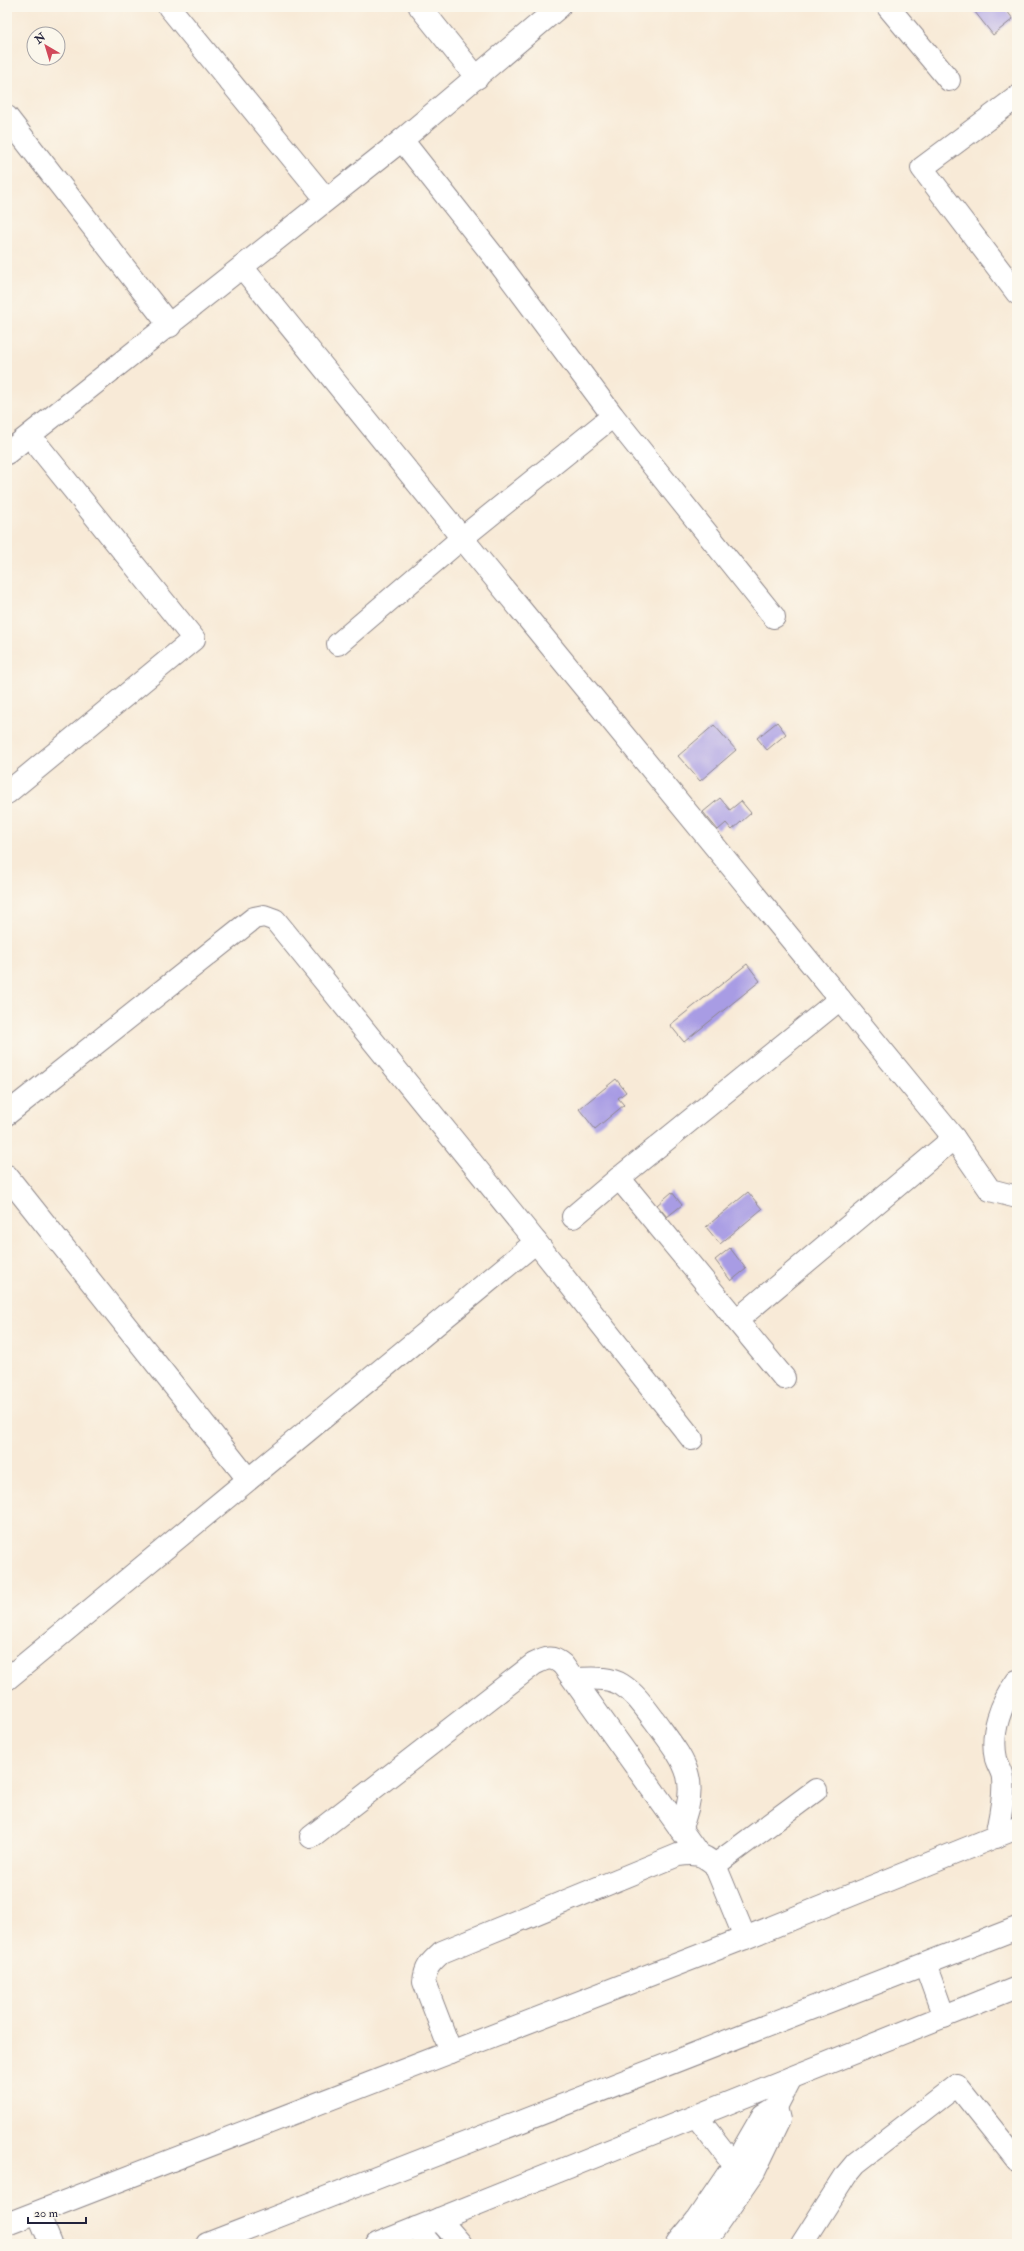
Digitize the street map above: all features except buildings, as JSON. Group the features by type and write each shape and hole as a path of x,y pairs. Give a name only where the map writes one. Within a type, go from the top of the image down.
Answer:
{"street":[{"path":"169,7 326,199"},
{"path":"420,7 477,78"},
{"path":"7,454 170,326 326,199 402,140 559,7"},
{"path":"888,7 949,80"},
{"path":"1014,281 922,168 1017,96"},
{"path":"7,118 170,326"},
{"path":"402,140 500,263 613,416 774,617"},
{"path":"242,267 954,1138 990,1190 1017,1196"},
{"path":"338,644 462,538 613,416"},
{"path":"7,793 194,639 30,437"},
{"path":"7,1114 254,918 264,916 275,920 536,1242 692,1439"},
{"path":"573,1218 619,1178 840,999"},
{"path":"737,1320 954,1138"},
{"path":"7,1176 248,1480"},
{"path":"619,1178 784,1378"},
{"path":"7,1679 536,1242"},
{"path":"311,1837 534,1664 547,1657 556,1658 574,1679 696,1852 706,1857 715,1865 745,1938"},
{"path":"574,1679 603,1679 621,1685 637,1698 680,1755 688,1775 690,1796 689,1808 680,1829"},
{"path":"996,1837 1004,1778 996,1759 994,1733 1002,1707 1017,1681"},
{"path":"715,1865 816,1790"},
{"path":"7,2224 745,1938 1017,1828"},
{"path":"451,2052 424,1982 425,1972 429,1963 438,1956 678,1855 696,1852"},
{"path":"207,2244 1017,1928"},
{"path":"925,1964 944,2017"},
{"path":"377,2244 423,2236 439,2219 1017,1987"},
{"path":"677,2244 696,2221 734,2165 763,2115 776,2107 791,2078"},
{"path":"802,2244 846,2175 856,2163 957,2085 1017,2160"},
{"path":"704,2244 754,2172 779,2120 776,2107"},
{"path":"696,2116 734,2165"},
{"path":"38,2213 51,2244"},
{"path":"439,2219 461,2244"}]}
